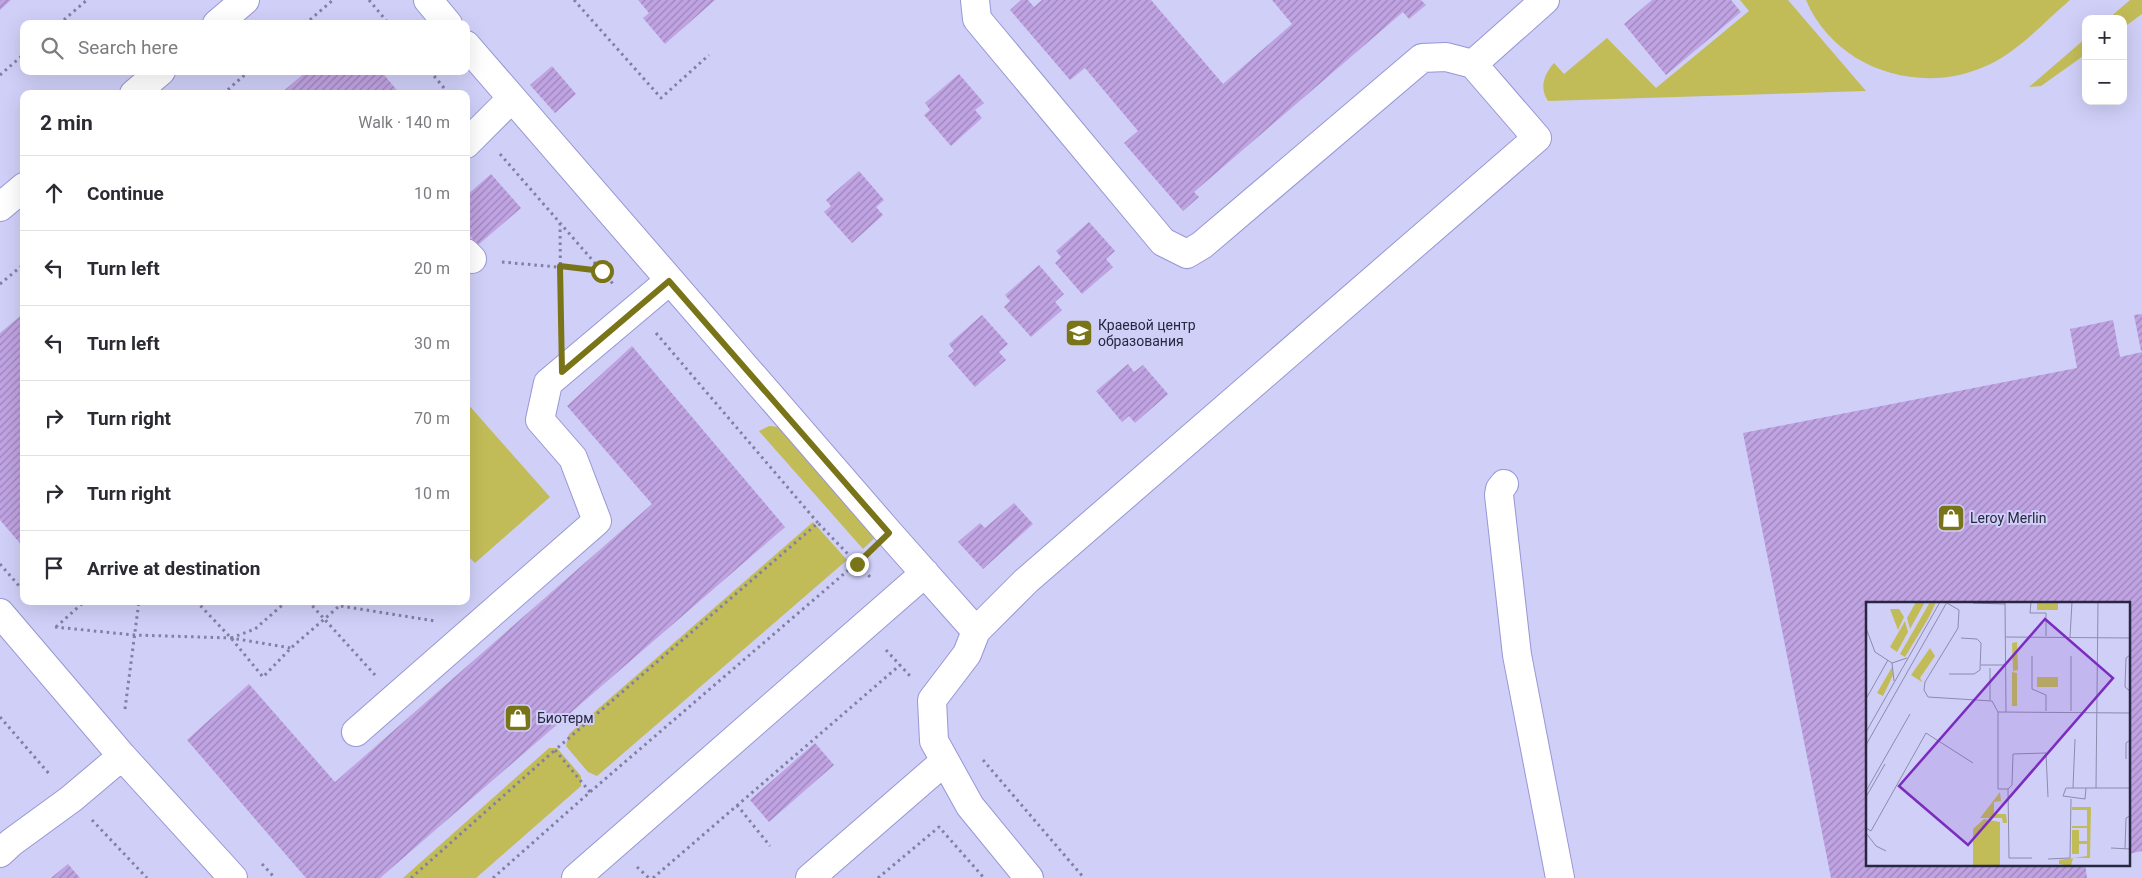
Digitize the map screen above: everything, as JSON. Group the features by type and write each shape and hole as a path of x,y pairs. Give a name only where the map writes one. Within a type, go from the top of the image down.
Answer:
{"street":[{"path":"222,20 245,0"},
{"path":"428,0 445,20"},
{"path":"974,0 977,19 1163,242 1187,254 1202,245 1422,58 1446,57 1472,64 1537,138 1026,581 976,631 967,654 932,700 934,741 970,806 1029,878"},
{"path":"1472,64 1545,0"},
{"path":"470,51 976,631"},
{"path":"139,90 156,75"},
{"path":"475,136 512,99"},
{"path":"0,207 20,190"},
{"path":"356,732 597,521 573,458 540,420 548,383 669,281"},
{"path":"1504,484 1498,495 1517,656 1560,878"},
{"path":"586,874 925,573"},
{"path":"0,613 122,756 233,878"},
{"path":"0,852 71,799 122,756"},
{"path":"810,878 945,761"}],"path":[{"path":"64,20 87,0"},
{"path":"310,20 333,0"},
{"path":"369,0 386,20"},
{"path":"574,0 661,98 709,55"},
{"path":"0,75 20,58"},
{"path":"228,90 244,75"},
{"path":"433,75 446,90"},
{"path":"475,136 493,146 619,291"},
{"path":"560,222 562,372"},
{"path":"470,256 602,271"},
{"path":"0,284 20,267"},
{"path":"653,329 818,523 893,600"},
{"path":"411,878 555,750 818,523"},
{"path":"493,878 590,792 857,564 889,533"},
{"path":"0,564 20,586"},
{"path":"80,605 55,627 134,635 231,638 291,648"},
{"path":"130,715 125,709 138,605"},
{"path":"200,605 231,638 262,677 291,648 340,605 475,628"},
{"path":"231,638 255,629 283,605"},
{"path":"312,605 396,697"},
{"path":"653,878 900,665"},
{"path":"0,717 71,799"},
{"path":"555,750 590,792"},
{"path":"737,805 770,846"},
{"path":"98,813 91,819 146,878"},
{"path":"878,878 939,827 984,878"},
{"path":"262,864 274,878"}],"shaded area":[{"path":"1740,0 1788,0 1866,91 1548,101 1545,96 1543,86 1545,77 1554,63 1564,74 1607,38 1656,88 1749,11"},
{"path":"1806,0 2070,0 2020,45 1998,60 1961,75 1934,78 1908,76 1882,70 1858,59 1837,44 1819,24"},
{"path":"2130,0 2142,0 2142,14 2127,25 2127,15 2113,15"},
{"path":"2082,41 2082,57 2041,86 2029,87"},
{"path":"470,407 550,497 475,563 470,558"},
{"path":"769,426 780,427 880,533 863,549 759,431"},
{"path":"813,522 847,560 597,776 588,772 566,746 569,734"},
{"path":"549,748 557,748 581,776 581,786 476,878 403,878"}],"building":[{"path":"0,0 11,0 0,10"},
{"path":"638,0 715,0 665,44 643,18 649,13"},
{"path":"1021,0 1028,0 1034,7 1042,0 1151,0 1223,84 1292,24 1272,0 1421,0 1426,5 1409,19 1403,12 1194,192 1199,197 1183,211 1124,143 1138,131 1085,68 1070,80 1010,10"},
{"path":"1652,0 1731,0 1741,12 1666,75 1624,24"},
{"path":"552,66 576,94 555,113 530,85"},
{"path":"959,74 984,103 975,110 982,118 951,146 924,115 930,110 925,103"},
{"path":"302,75 384,75 397,90 285,90"},
{"path":"859,171 884,200 876,207 883,215 852,243 824,212 831,206 826,200"},
{"path":"491,174 521,208 478,245 470,236 470,192"},
{"path":"1089,222 1115,251 1106,259 1113,267 1082,294 1055,263 1061,257 1056,251"},
{"path":"1039,265 1064,294 1055,302 1062,310 1031,337 1004,307 1010,301 1005,295"},
{"path":"2142,314 2142,351 2141,351 2134,315"},
{"path":"982,315 1008,344 999,352 1006,360 975,387 948,356 954,351 949,344"},
{"path":"20,316 20,543 0,520 0,333"},
{"name":"Leroy Merlin","path":"2113,320 2120,357 2142,352 2142,851 2130,854 2130,602 1866,602 1866,866 2085,866 2087,878 1831,878 1743,433 2077,368 2070,329"},
{"path":"632,346 785,527 380,878 306,878 187,740 249,684 335,782 652,504 567,406"},
{"path":"1128,364 1134,372 1143,365 1168,394 1135,423 1129,416 1122,422 1096,391"},
{"path":"1014,503 1033,524 983,569 958,542 980,523 985,528"},
{"path":"815,743 834,765 769,822 750,800"},
{"path":"68,864 80,878 51,878"}],"place":[{"name":"Краевой центр образования","path":"1079,333"},
{"name":"Leroy Merlin","path":"1951,518"},
{"name":"Биотерм","path":"518,718"}],"route":[{"path":"602,271 560,266 562,372 669,281 889,533 857,564"}]}
